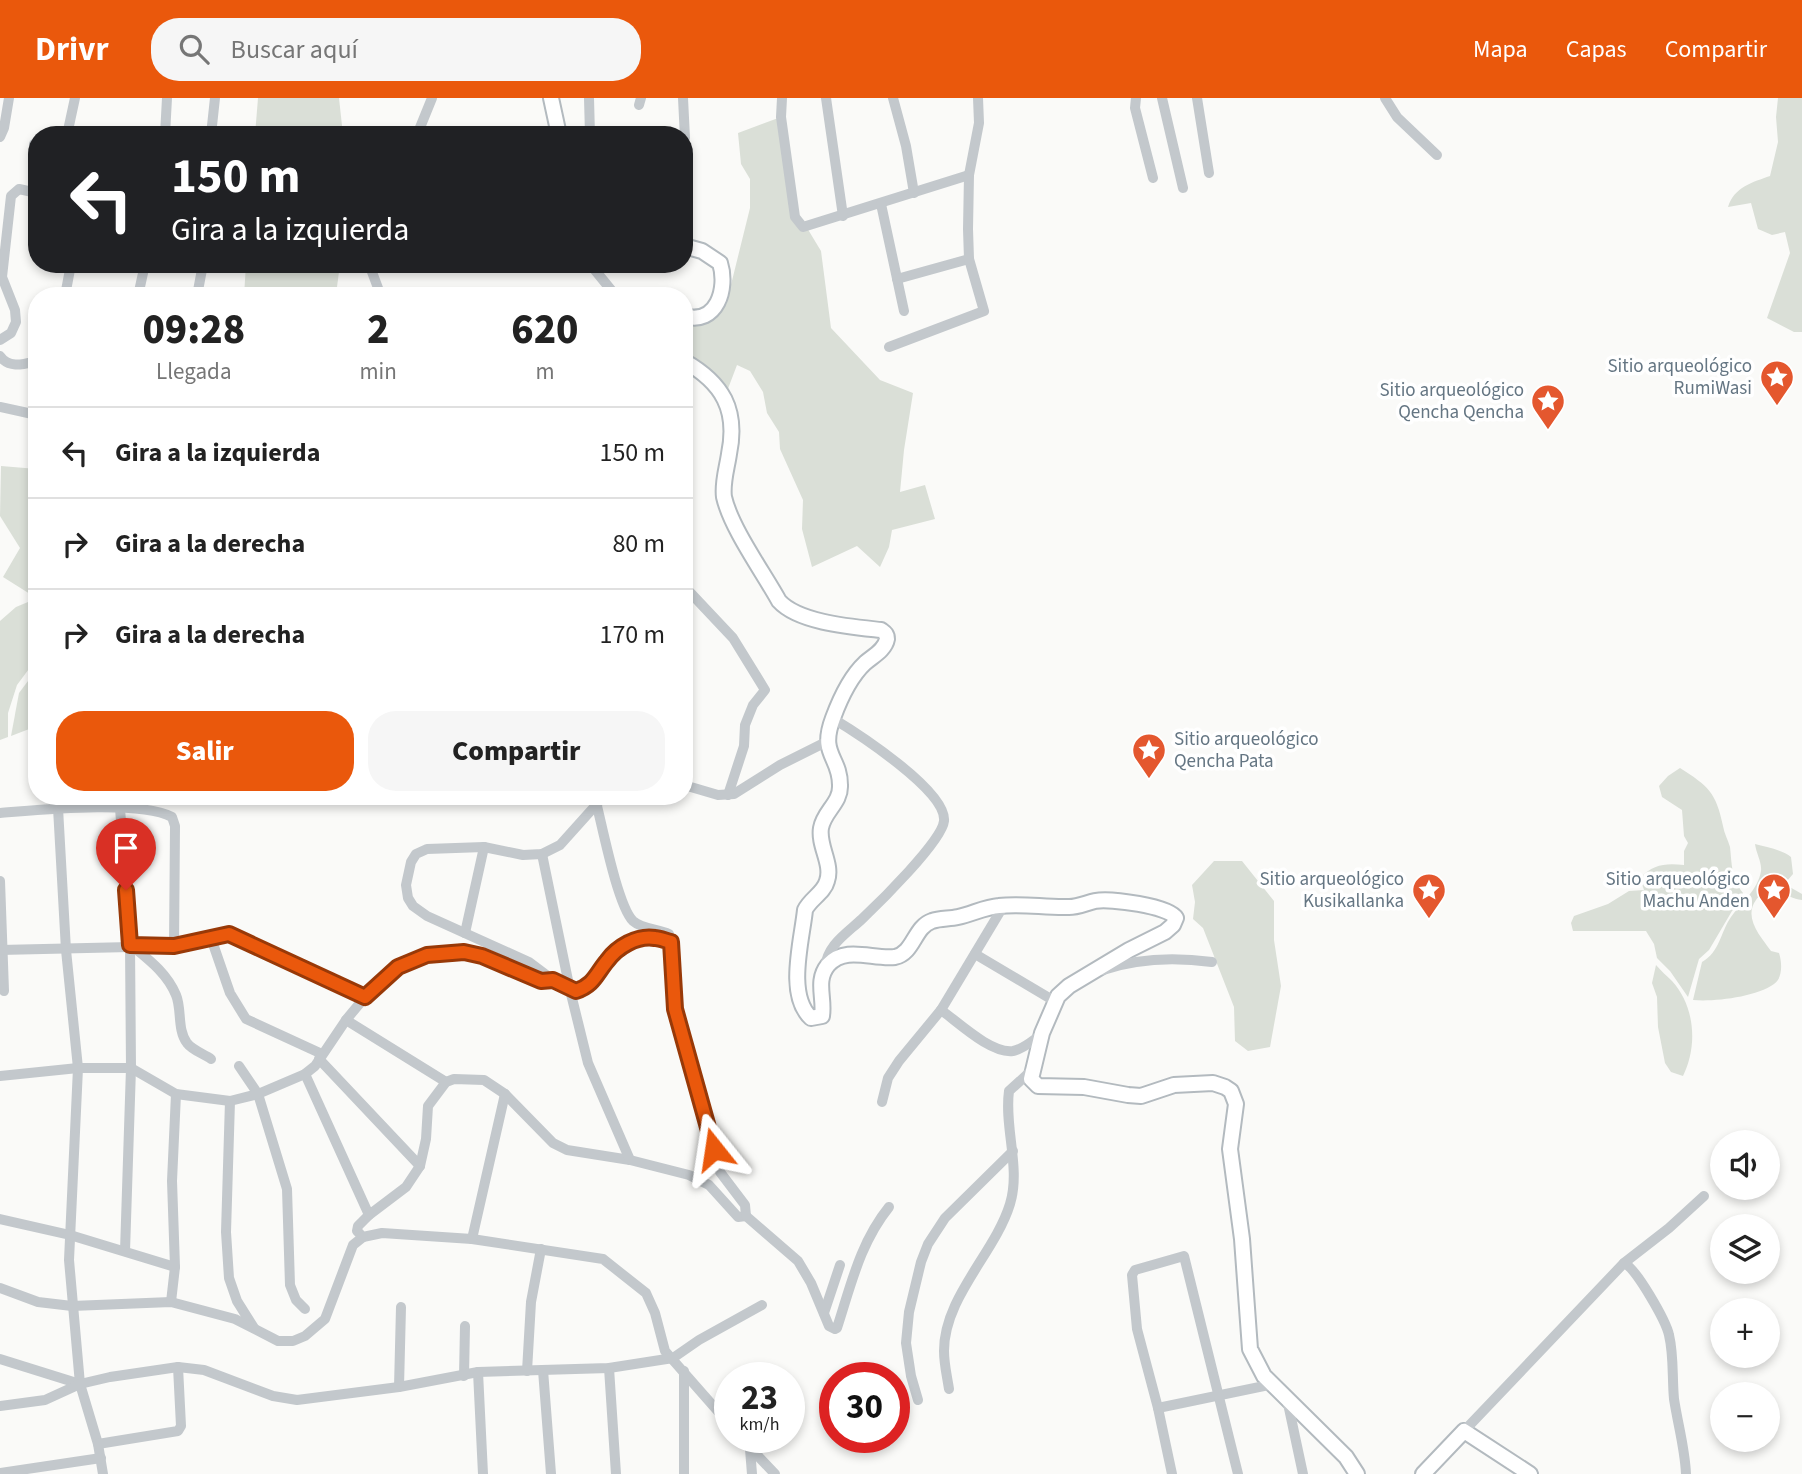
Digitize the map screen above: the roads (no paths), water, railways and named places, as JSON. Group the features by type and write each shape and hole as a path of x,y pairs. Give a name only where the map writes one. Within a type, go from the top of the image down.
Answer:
{"main road":[{"path":"551,98 557,126"},
{"path":"693,248 720,263 724,276 720,299 704,315 693,318"},
{"path":"693,367 716,384 725,401 730,416 732,442 724,495 729,513 779,601 798,614 846,626 881,630 887,639 881,650 858,671 847,687 832,719 826,742 840,778 841,788 821,828 821,842 829,873 827,883 809,902 805,911 798,978 806,1013 811,1018 822,1017 820,981 830,963 847,954 897,956 907,950 926,923 935,919 954,918 1004,905 1068,907 1096,901 1113,901 1167,910 1175,915 1173,925 1165,932 1077,981 1059,996 1042,1033 1031,1079 1038,1086 1084,1087 1141,1096 1174,1085 1196,1083 1213,1083 1231,1091 1236,1104 1230,1149 1242,1239 1250,1349 1264,1376 1346,1457 1357,1474"},
{"path":"1423,1474 1464,1431 1530,1474"}],"street":[{"path":"1,131 9,98"},
{"path":"69,126 75,98"},
{"path":"165,126 167,98"},
{"path":"212,126 215,98"},
{"path":"421,126 432,98"},
{"path":"589,98 590,126"},
{"path":"683,98 684,126"},
{"path":"782,98 781,117 794,216 803,228 969,175"},
{"path":"826,98 843,216"},
{"path":"893,98 906,146 914,193"},
{"path":"889,347 984,311 969,258 969,175 979,123 978,98"},
{"path":"1136,98 1135,108 1153,178"},
{"path":"1162,98 1183,188"},
{"path":"1197,98 1209,173"},
{"path":"1385,98 1397,117 1437,155"},
{"path":"0,340 11,333 16,322 15,310 2,276 11,196 19,190 28,192"},
{"path":"881,204 904,311"},
{"path":"897,279 969,258"},
{"path":"597,273 609,287"},
{"path":"0,356 11,365 28,362"},
{"path":"0,407 28,413"},
{"path":"693,596 733,638 765,690 753,705 745,725 744,746 728,796"},
{"path":"825,971 826,958 832,946 868,914 923,855 944,822 943,810 935,796 911,772 832,719"},
{"path":"693,788 728,796 826,742"},
{"path":"597,806 560,845 542,854 523,855 484,847 427,849 416,854 411,862 406,885 408,898 413,906 427,916 529,962 570,990 586,988 619,948 631,942 654,937 671,942"},
{"path":"597,806 620,895 631,919 669,934 675,1009 720,1172 745,1205 746,1216 798,1261 829,1326 835,1329 858,1261 874,1226 889,1208"},
{"path":"58,808 66,950 78,1068 70,1234 72,1306 80,1384 98,1444 103,1474"},
{"path":"0,813 58,808 120,808 164,813 172,817 175,826 174,946"},
{"path":"120,808 130,945 131,1068 125,1251"},
{"path":"465,933 484,847"},
{"path":"542,854 588,1063 630,1160"},
{"path":"0,881 4,991"},
{"path":"882,1102 888,1078 899,1060 941,1010 1004,905"},
{"path":"2,950 174,946 229,934 365,997"},
{"path":"211,938 230,993 246,1019 321,1056 420,1166"},
{"path":"130,945 156,965 174,992 180,1006 183,1034 188,1044 211,1059"},
{"path":"0,1076 78,1068 131,1068 176,1094 230,1101 258,1094 305,1074 365,997 398,967 427,955 464,952 510,966 541,981 553,980"},
{"path":"975,954 1056,1002"},
{"path":"1077,981 1105,969 1139,961 1212,962"},
{"path":"941,1010 1002,1051 1021,1049 1042,1033"},
{"path":"346,1020 446,1082 484,1080 505,1094 552,1143 566,1150 630,1160 689,1175 709,1185 738,1217 746,1216"},
{"path":"239,1066 258,1094 287,1189 290,1285 296,1300 305,1309"},
{"path":"949,1388 944,1348 951,1317 963,1289 1002,1224 1011,1202 1013,1151 1009,1091 1031,1071"},
{"path":"305,1074 369,1215"},
{"path":"363,1237 357,1231 358,1226 406,1187 420,1166 426,1139 428,1106 446,1082"},
{"path":"171,1302 175,1267 172,1181 176,1094"},
{"path":"472,1239 505,1094"},
{"path":"230,1101 226,1232 229,1278 237,1301 254,1328"},
{"path":"918,1400 906,1343 909,1312 920,1262 945,1218 1013,1151"},
{"path":"1464,1431 1624,1263 1704,1196"},
{"path":"0,1219 70,1234 175,1267"},
{"path":"0,1288 38,1302 72,1306 171,1302 235,1320 278,1341 293,1341 312,1331 324,1319 353,1245 363,1237 382,1233 472,1239 603,1259 646,1293 655,1313 665,1351 714,1406"},
{"path":"527,1371 531,1302 541,1249"},
{"path":"1172,1474 1137,1329 1132,1275 1136,1270 1184,1256 1238,1474"},
{"path":"1624,1263 1630,1265 1669,1332 1674,1397 1686,1474"},
{"path":"824,1313 840,1265"},
{"path":"0,1406 45,1400 80,1384 178,1367 204,1370 273,1396 297,1400 399,1387 478,1372 609,1368 673,1358 699,1340 762,1305"},
{"path":"399,1387 401,1307"},
{"path":"464,1376 465,1326"},
{"path":"0,1359 80,1384"},
{"path":"98,1444 178,1430 181,1426 178,1367"},
{"path":"609,1368 616,1474"},
{"path":"543,1370 551,1474"},
{"path":"684,1371 684,1474"},
{"path":"478,1372 483,1474"},
{"path":"1158,1408 1274,1384"},
{"path":"1286,1398 1303,1474"},
{"path":"750,1453 752,1474"},
{"path":"755,1453 775,1474"},
{"path":"0,1473 101,1458"}],"place":[{"name":"Sitio arqueológico RumiWasi","path":"1777,407"},
{"name":"Sitio arqueológico Qencha Qencha","path":"1548,431"},
{"name":"Sitio arqueológico Qencha Pata","path":"1149,780"},
{"name":"Sitio arqueológico Kusikallanka","path":"1429,920"},
{"name":"Sitio arqueológico Machu Anden","path":"1774,920"}]}
